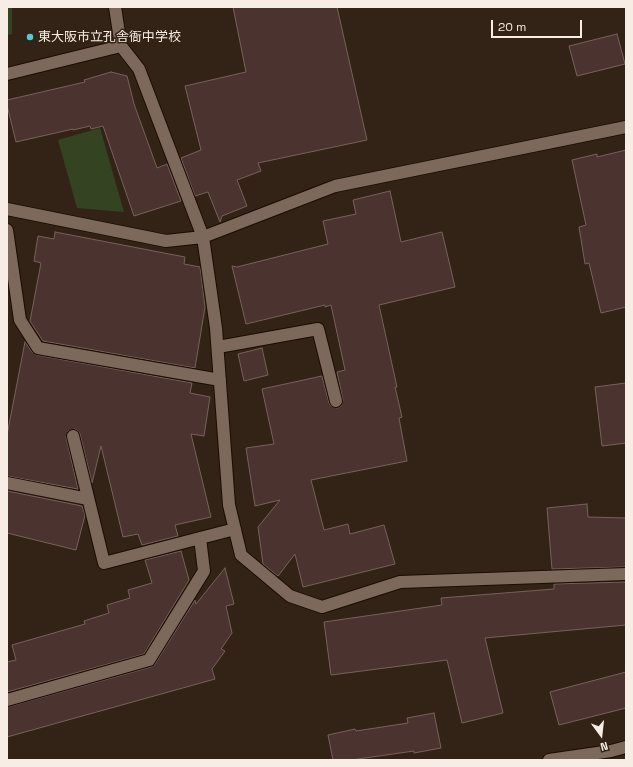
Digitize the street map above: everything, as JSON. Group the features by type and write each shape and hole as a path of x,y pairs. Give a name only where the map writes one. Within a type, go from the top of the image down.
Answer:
{"street":[{"path":"114,7 121,46 139,69 203,237 218,347 229,504 241,555 290,596 322,607 400,582 626,574"},
{"path":"7,74 121,46"},
{"path":"7,209 166,241 203,237 335,186 626,127"},
{"path":"7,230 20,320 38,348 220,380"},
{"path":"218,347 318,329 336,401"},
{"path":"73,436 104,563 235,528"},
{"path":"7,483 88,499"},
{"path":"7,700 148,660 204,571 200,538"},
{"path":"549,760 626,747"}],"green space":[{"path":"7,7 12,7 12,34 7,35"},
{"path":"100,128 124,212 77,208 58,140"}],"building":[{"path":"233,7 337,7 367,140 258,163 261,171 237,180 247,206 222,216 220,222 208,192 195,196 181,158 201,150 185,86 246,72"},
{"path":"617,34 625,64 577,76 569,46"},
{"path":"111,72 127,76 134,104 157,168 167,164 181,201 134,216 103,126 91,129 90,126 73,129 16,142 7,100 85,82 84,80"},
{"path":"626,150 626,307 601,313 589,263 585,264 579,227 586,225 572,160 597,154 597,157"},
{"path":"390,191 401,242 442,232 455,287 379,305 397,387 395,387 402,417 399,418 407,461 311,480 324,530 348,524 350,534 384,525 395,564 303,587 295,554 278,576 263,564 258,527 280,500 255,506 246,448 274,444 262,389 322,376 329,403 331,406 337,408 341,406 343,400 337,372 345,370 331,305 325,307 325,305 246,324 232,266 237,267 328,244 323,221 356,214 353,200"},
{"path":"55,232 185,257 184,264 200,267 205,307 195,368 43,341 30,321 41,263 34,261 38,236 54,239"},
{"path":"25,342 32,352 37,355 192,383 190,393 210,397 204,436 191,434 211,517 175,525 178,536 142,545 138,534 123,537 101,446 92,483 80,434 75,429 68,431 66,437 78,489 7,476 7,435"},
{"path":"262,348 268,375 244,381 238,354"},
{"path":"626,383 626,443 602,446 595,387"},
{"path":"7,491 82,506 85,515 76,550 7,533"},
{"path":"587,504 588,517 626,518 626,567 552,569 547,508"},
{"path":"181,551 189,580 144,654 7,692 7,662 16,660 12,645 85,624 84,621 109,613 107,605 130,598 128,590 152,583 145,560"},
{"path":"225,568 234,604 226,606 232,633 221,649 225,651 212,669 215,679 7,737 7,707 151,667 155,664 195,600 196,604"},
{"path":"626,582 626,625 485,638 503,713 462,723 447,660 331,675 324,622 442,605 441,598 554,589 554,584"},
{"path":"626,672 626,708 559,725 550,692"},
{"path":"434,713 441,748 414,753 414,751 351,760 333,760 328,735 355,729 356,731 408,723 407,718"}],"place":[{"name":"東大阪市立孔舎衙中学校","path":"30,37"}]}
